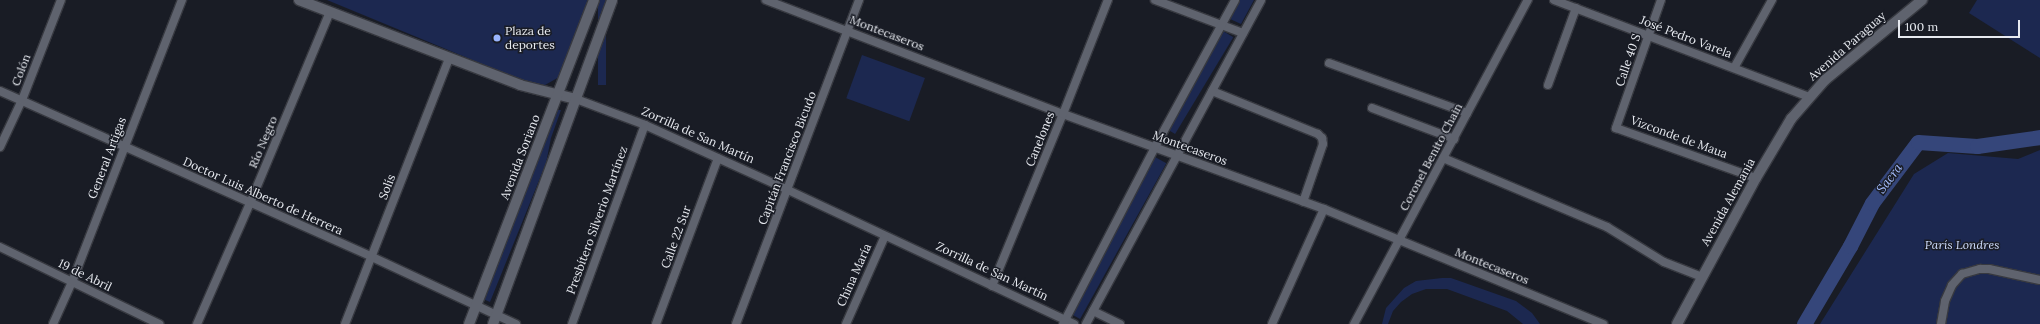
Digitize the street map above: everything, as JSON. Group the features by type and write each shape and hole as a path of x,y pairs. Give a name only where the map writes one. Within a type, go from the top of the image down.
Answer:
{"street":[{"name":"Colón","path":"0,148 22,100 61,0"},
{"name":"General Artigas","path":"53,324 72,282 123,147 182,0"},
{"name":"Zorrilla de San Martín","path":"299,0 520,85 576,99 645,125 788,190 992,286 1064,322 1074,324"},
{"name":"Avenida Soriano","path":"469,324 594,0"},
{"path":"495,319 612,0"},
{"name":"Montecaseros","path":"766,0 1063,114 1324,209 1399,242 1603,324"},
{"name":"Capitán Francisco Bicudo","path":"736,324 859,0"},
{"name":"Canelones","path":"992,286 1108,0"},
{"path":"1155,0 1243,33"},
{"path":"1064,322 1155,148 1235,0"},
{"path":"1086,324 1261,0"},
{"name":"Coronel Benito Chain","path":"1354,324 1528,0"},
{"name":"José Pedro Varela","path":"1554,0 1808,97"},
{"name":"Calle 40 S","path":"1616,128 1661,0"},
{"path":"1734,68 1772,0"},
{"name":"Avenida Paraguay","path":"1808,97 1825,80 1922,0"},
{"path":"1548,85 1576,8"},
{"name":"Río Negro","path":"197,324 250,203 330,12"},
{"name":"Solís","path":"345,324 449,58"},
{"path":"1329,62 1467,113"},
{"name":"Doctor Luis Alberto de Herrera","path":"0,91 372,257 476,305 495,319 516,324"},
{"path":"1212,91 1318,134 1322,138 1322,144 1303,202"},
{"name":"Avenida Alemania","path":"1677,324 1756,178 1791,119 1808,97"},
{"path":"1372,108 1454,140"},
{"name":"Presbítero Silverio Martínez","path":"572,324 645,125"},
{"name":"Vizconde de Maua","path":"1616,128 1756,178"},
{"name":"Calle 22 Sur","path":"656,324 718,158"},
{"path":"1444,158 1608,227 1664,262 1702,277"},
{"path":"1272,324 1324,209"},
{"name":"China María","path":"846,324 885,236"},
{"name":"19 de Abril","path":"0,247 159,324"},
{"path":"1941,324 1945,301 1952,285 1962,274 1980,269 1989,269 2040,280"},
{"path":"1093,311 1120,324"}],"green space":[{"name":"Plaza de deportes","path":"327,0 589,0 561,76 545,85 533,85"},
{"path":"598,0 606,0 606,85 598,85"},
{"path":"1240,0 1254,0 1241,24 1230,19"},
{"path":"1977,0 2040,0 2040,58 1969,13"},
{"path":"1223,31 1233,37 1175,134 1165,128"},
{"path":"862,55 925,78 909,121 846,98"},
{"path":"558,110 561,110 551,138 546,163 490,302 483,299"},
{"name":"París Londres","path":"2040,150 2040,324 1820,324 1914,174 1948,153 2018,159"},
{"path":"1155,157 1166,163 1080,319 1069,313"},
{"path":"1451,278 1516,301 1532,313 1540,324 1523,324 1507,311 1447,289 1426,289 1412,294 1401,302 1393,311 1388,324 1382,324 1386,308 1404,288 1416,281"}],"waterway":[{"name":"Sacra","path":"1804,324 1850,246 1872,203 1918,142 1977,146 2040,137"}],"place":[{"name":"Plaza de deportes","path":"497,38"}]}
